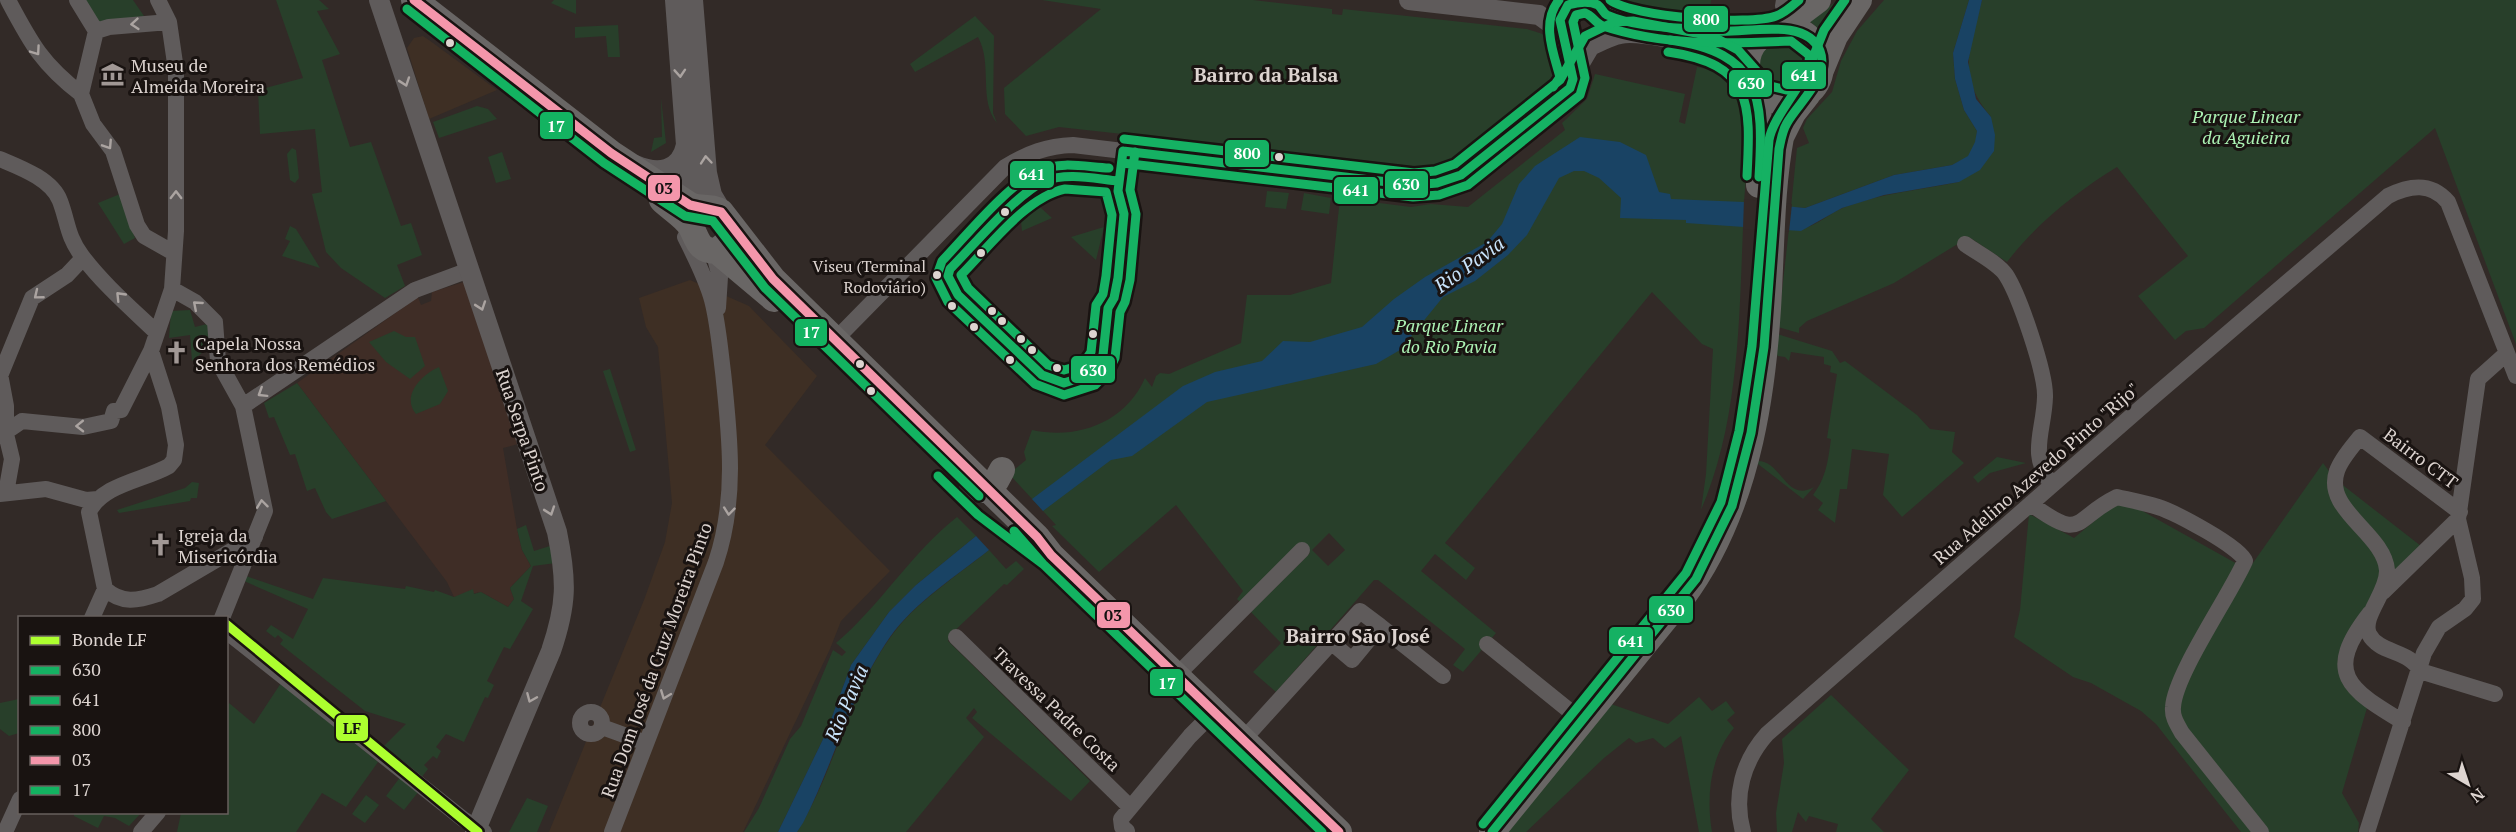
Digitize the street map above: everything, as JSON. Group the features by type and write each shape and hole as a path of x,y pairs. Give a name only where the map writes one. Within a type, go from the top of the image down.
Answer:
{"main road":[{"path":"414,0 773,279 989,487 1040,545 1339,832"},
{"path":"1481,832 1682,598 1696,579 1719,537 1740,483 1751,433 1764,346 1763,262 1769,160 1761,134 1747,56 1752,45 1779,16 1818,0"},
{"path":"1769,160 1783,130 1813,86 1835,36 1859,0"},
{"path":"1752,85 1764,97 1787,102 1813,86 1821,62 1813,41 1779,16"},
{"path":"611,153 651,190 706,227 757,284 939,461 957,471 976,490 989,487"},
{"path":"1481,832 1498,800 1683,575 1714,515 1731,461 1744,394 1763,262"},
{"path":"787,311 798,312 826,340 836,339"},
{"path":"1297,794 1326,832"}],"street":[{"path":"8,0 24,34 41,58 56,75 81,94 93,124 113,151 137,225 144,236 174,253"},
{"path":"77,0 96,31 81,94"},
{"path":"3,435 22,421 83,427 111,421 114,411 119,410 151,351 172,289 177,231 176,70 169,22 158,0"},
{"name":"Rua Serpa Pinto","path":"379,0 558,532 565,570 565,593 560,625 479,831"},
{"path":"386,26 387,10 398,0"},
{"path":"675,0 686,145 706,227 713,296"},
{"path":"693,0 707,173 712,195 706,227"},
{"path":"1409,0 1539,15 1572,2 1586,0 1633,22 1723,32 1779,16"},
{"path":"1572,2 1561,15 1563,35 1574,79"},
{"path":"836,339 1005,167 1028,153 1054,145 1073,145 1414,184 1437,183 1461,176 1570,88 1607,27 1600,6"},
{"path":"1539,15 1578,47 1632,33 1708,47 1731,59 1752,85"},
{"path":"96,31 109,27 169,22"},
{"path":"611,153 641,167 664,171 679,162 686,145"},
{"path":"0,159 21,167 55,192 61,202 68,236 83,258 157,333"},
{"name":"Rua Adelino Azevedo Pinto \"Rijo\"","path":"1743,832 1739,812 1740,790 1746,767 1759,744 2052,485 2388,196 2404,188 2419,186 2432,189 2448,202 2507,353"},
{"path":"651,190 679,226 713,296"},
{"path":"1965,244 2005,273 2032,338 2046,395 2037,452 2040,466 2052,485"},
{"path":"83,258 67,275 32,298 0,375 3,435 12,459 3,493 57,490 86,500 93,509 105,589 93,616"},
{"path":"243,406 415,290 469,270"},
{"path":"713,296 729,291 742,282 757,284"},
{"path":"172,289 195,302 215,322 218,361 243,406 265,512 223,616"},
{"name":"Rua Dom José da Cruz Moreira Pinto","path":"612,832 725,534 731,486 730,453 713,296"},
{"path":"93,509 172,463 176,452 169,407 151,351"},
{"path":"2367,832 2424,653 2439,627 2465,609 2473,599 2472,578 2459,515 2478,379 2507,353 2516,376"},
{"path":"135,380 161,381"},
{"name":"Bairro CTT","path":"2383,592 2387,572 2383,553 2372,537 2345,510 2334,479 2337,468 2360,437 2459,515 2383,592 2367,623 2371,638 2414,661 2420,671"},
{"path":"2031,504 2050,518 2070,527 2080,524 2117,497 2150,505 2170,513 2231,546 2243,556 2245,561 2186,670 2173,706 2174,719 2182,733 2260,832"},
{"path":"105,589 121,600 145,598 158,594 255,537"},
{"path":"1176,676 1302,550"},
{"path":"1242,741 1360,610 1443,676"},
{"name":"Bairro CTT","path":"2373,610 2353,636 2345,652 2347,676 2363,697 2403,722"},
{"path":"1332,643 1352,660 1380,626"},
{"path":"228,634 479,831"},
{"name":"Travessa Padre Costa","path":"956,637 1130,807"},
{"path":"1487,644 1571,712"},
{"path":"2420,671 2495,694"},
{"path":"1127,831 1120,822 1130,807 1213,713"},
{"path":"602,727 646,743"},
{"path":"5,832 18,803"},
{"path":"141,832 157,814"}],"shaded area":[{"path":"423,36 497,90 429,119 407,48 414,38"},
{"path":"690,280 749,306 817,376 765,445 890,571 841,621 830,649 743,832 549,832 644,600 665,542 672,503 658,347 646,327 639,298"},
{"path":"467,281 518,444 503,448 517,529 522,550 531,566 510,588 514,599 508,607 481,592 454,597 447,582 297,383 418,297 421,305 431,301 432,292"}],"green space":[{"path":"83,0 133,0 144,16 100,24"},
{"path":"276,0 319,0 329,9 317,11 340,54 322,60 350,147 371,142 401,226 411,223 422,255 397,265 405,286 385,298 341,268 326,252 312,194 322,192 315,129 260,134 258,90 303,78"},
{"path":"554,0 576,0 576,14 551,3"},
{"path":"1042,0 1253,0 1332,9 1332,14 1342,15 1343,9 1527,29 1543,34 1553,43 1557,49 1559,63 1556,77 1548,89 1458,159 1430,168 1059,127 1026,136 1005,114 1004,88 1101,9"},
{"path":"1609,0 1711,0 1709,17 1641,13 1617,6"},
{"path":"1838,0 1845,0 1823,32 1809,21"},
{"path":"1884,0 1969,0 1953,53 1955,79 1964,110 1977,131 1976,142 1968,157 1952,165 1894,175 1805,208 1791,207 1797,148 1809,143 1803,128 1807,119 1832,92 1841,61 1857,31"},
{"name":"Parque Linear da Aguieira","path":"1982,0 2516,0 2516,344 2435,128 2204,328 2186,331 2175,340 2138,296 2188,256 2117,167 2086,187 2044,221 2007,262 1969,237 1894,283 1807,321 1799,328 1799,333 1778,327 1789,229 1805,228 1838,210 1873,198 1959,182 1991,117 1973,88 1969,61 1973,32"},
{"path":"975,16 994,36 993,113 997,123 988,104 985,59 978,37 915,72 910,64"},
{"path":"618,25 620,57 608,57 606,36 575,38 575,27"},
{"path":"1784,37 1795,39 1808,50 1813,66 1811,77 1800,90 1784,95 1773,93 1760,82 1755,66 1757,55 1768,42"},
{"name":"Parque Linear do Rio Pavia","path":"1697,67 1719,74 1730,82 1742,101 1748,126 1736,359 1724,436 1701,510 1706,474 1713,349 1702,344 1652,292 1445,543 1475,568 1466,580 1435,554 1421,571 1496,633 1463,672 1453,665 1465,649 1378,580 1374,580 1276,692 1253,672 1281,643 1251,612 1310,553 1303,544 1241,603 1237,599 1243,591 1176,505 1099,572 1052,526 1056,525 1009,474 1026,460 1024,452 1032,430 1066,432 1098,425 1125,407 1145,378 1152,387 1156,376 1160,373 1169,374 1241,343 1247,295 1290,295 1331,283 1340,198 1411,207 1431,204 1468,207 1565,130 1562,123 1587,99 1595,74 1685,94 1679,122 1685,124","holes":["1329,533 1345,550 1328,566 1312,550"]},
{"path":"661,98 666,143 651,152 654,138 662,137"},
{"path":"477,106 488,109 497,119 439,138 433,122"},
{"path":"292,148 296,150 299,178 295,183 290,180 287,154"},
{"path":"502,152 511,179 496,183 488,157"},
{"path":"1267,191 1289,193 1286,209 1265,207"},
{"path":"1304,193 1331,198 1329,214 1301,210"},
{"path":"120,194 135,238 124,244 98,203"},
{"path":"1031,199 1052,218 1022,231 1020,210"},
{"path":"290,226 296,229 320,268 282,256 290,241 285,239"},
{"path":"1104,227 1096,260 1071,237"},
{"path":"190,310 195,327 211,323 209,347 192,361 190,335 169,338 171,311"},
{"path":"394,331 406,337 415,337 425,366 410,379 386,362 369,342"},
{"path":"1777,334 1832,351 1840,363 1845,361 1917,415 1930,429 1955,432 1952,452 1964,463 1902,517 1883,495 1889,454 1852,449 1847,489 1840,489 1835,523 1818,510 1823,503 1813,495 1824,476 1827,462 1831,439 1827,438 1837,374 1830,372 1831,366 1824,364 1824,357 1791,352 1789,361 1785,357 1778,356 1774,351"},
{"path":"439,367 448,391 440,404 416,414 412,407 412,393 426,375"},
{"path":"610,369 636,450 630,452 603,371"},
{"path":"297,383 386,501 332,519 326,512 315,488 307,491 295,454 290,455 274,417 269,418 264,403"},
{"path":"1997,457 2026,463 1990,473 1978,483 1973,477"},
{"path":"1758,461 1773,467 1790,486 1797,490 1814,487 1803,499 1758,464"},
{"path":"2323,463 2335,479 2421,546 2345,660 2369,701 2342,793 2359,823 2358,832 2241,832 2156,724 2141,711 2091,683 2073,677 2014,637 2020,610 2029,514 2074,538 2121,499 2248,570"},
{"path":"192,482 199,483 197,498 191,498 190,501 119,513 117,510 185,488"},
{"path":"957,517 976,536 916,585 889,612 851,665 826,733 778,832 744,832 759,808 790,739 801,726 833,650 842,656 846,652 836,643 940,531"},
{"path":"526,525 534,551 553,545 556,563 533,566 521,601 533,609 510,649 504,647 487,681 494,685 488,698 485,697 464,742 446,734 436,747 441,751 437,759 433,756 424,765 428,769 421,778 384,746 406,724 365,711 280,644 283,640 278,635 275,638 266,631 271,625 293,639 308,609 244,581 246,576 313,599 323,578 405,589 406,586 434,592 435,590 454,597 473,589 474,594 481,592 508,607 514,599 510,588 531,566 522,550 517,529"},
{"path":"989,550 1006,569 1016,561 1024,569 1007,585 1004,584 950,635 948,641 1090,781 1071,801 972,718 977,712 974,708 966,718 984,737 906,832 797,832 822,784 863,685 890,638 924,601"},
{"path":"281,683 378,762 346,807 322,793 296,832 177,832 181,814 228,814 229,703 254,724"},
{"path":"1831,695 1909,770 1871,819 1884,832 1836,832 1838,824 1809,816 1806,822 1798,812 1792,832 1777,832 1776,813 1784,763 1782,739"},
{"path":"1699,697 1712,711 1726,701 1735,713 1727,720 1734,728 1720,751 1712,777 1710,819 1712,832 1699,832 1681,736 1665,748 1653,738 1636,743 1629,738 1604,758 1526,832 1502,832 1611,704 1668,724"},
{"path":"18,699 18,733 9,736 0,729 0,703"},
{"path":"401,776 419,791 404,810 386,796"},
{"path":"366,795 379,805 365,823 352,814"},
{"path":"527,798 548,806 537,832 509,832"},
{"path":"74,814 140,814 129,826 115,818 104,816 98,828"}],"water":[{"name":"Rio Pavia","path":"1969,0 1982,0 1968,62 1976,99 1991,117 1995,135 1994,151 1980,170 1959,182 1884,195 1842,208 1801,231 1686,223 1686,220 1620,218 1621,198 1599,178 1584,171 1574,171 1559,178 1527,235 1508,255 1475,281 1443,297 1400,350 1376,364 1207,402 1132,456 1111,460 1043,511 1032,499 1183,386 1215,372 1262,361 1283,341 1310,342 1362,327 1394,299 1425,277 1487,242 1502,224 1519,184 1535,166 1580,137 1620,142 1646,155 1659,192 1670,194 1671,199 1744,202 1805,208 1894,175 1952,165 1968,156 1975,142 1977,131 1964,110 1955,79 1953,53"},
{"name":"Rio Pavia","path":"976,536 989,550 911,612 890,637 864,681 803,823 797,832 778,832 826,733 851,665 889,612 916,585"}],"pier":[{"path":"1744,199 1792,204 1789,232 1743,229"}],"tram line":[{"name":"LF","path":"228,626 478,832"}],"transit line":[{"name":"03","path":"414,0 611,153 690,205 721,212 773,279 1037,537 1051,555 1339,832"},
{"name":"800","path":"1553,87 1560,77 1552,47 1550,27 1551,18 1559,0"},
{"name":"800","path":"1610,0 1642,11 1718,20 1762,19 1776,16 1799,0"},
{"name":"800","path":"1124,139 1414,173 1435,171 1455,164 1560,80 1585,36 1614,22 1633,21 1712,36 1738,50 1770,86 1787,90 1804,80 1824,30 1845,0"},
{"name":"630","path":"1123,151 1414,185 1437,183 1461,175 1570,88 1573,79 1560,20 1568,5 1579,2 1594,3 1604,13 1619,20 1646,25 1715,31 1789,30 1813,40 1820,51 1822,61 1817,80 1785,126 1779,149 1764,347 1751,433 1732,506 1696,579 1492,832"},
{"name":"17","path":"407,9 604,163 685,216 713,221 765,288 979,496"},
{"name":"641","path":"1122,163 1413,197 1439,195 1468,185 1580,95 1585,78 1573,22 1576,15 1585,13 1600,25 1626,33 1673,40 1720,43 1791,41 1809,55 1809,64 1805,74 1778,118 1769,140 1752,346 1739,431 1721,502 1686,573 1483,824"},
{"name":"630","path":"1670,40 1700,46 1723,56 1739,68 1750,83 1757,101 1760,123 1759,177"},
{"name":"641","path":"1668,52 1696,58 1716,66 1731,77 1740,91 1746,107 1748,127 1747,176"},
{"name":"630","path":"1119,181 1063,177 1045,181 1034,187 996,221 950,269 948,276 958,295 1042,375 1064,383 1089,375 1103,355 1108,308 1114,298 1118,278 1124,214 1118,191 1123,151"},
{"name":"641","path":"1109,168 1057,166 1040,170 1028,177 988,211 942,261 936,278 948,302 1035,384 1064,395 1095,385 1108,372 1115,358 1120,312 1130,280 1136,214 1130,190 1135,152"},
{"name":"800","path":"1065,189 1106,192 1112,215 1106,276 1103,294 1096,305 1091,352 1082,365 1064,370 1048,365 968,288 961,275 1022,212 1050,194 1065,189"},
{"name":"17","path":"938,476 978,515 1044,565"},
{"name":"17","path":"1014,531 1043,564 1322,832"}],"place":[{"name":"Museu de Almeida Moreira","path":"113,75"},
{"name":"Viseu (Terminal Rodoviário)","path":"937,275"},
{"name":"Capela Nossa Senhora dos Remédios","path":"177,353"},
{"name":"Igreja da Misericórdia","path":"160,545"}],"district":[{"name":"Bairro da Balsa","path":"1266,74"},
{"name":"Bairro São José","path":"1358,635"}]}
